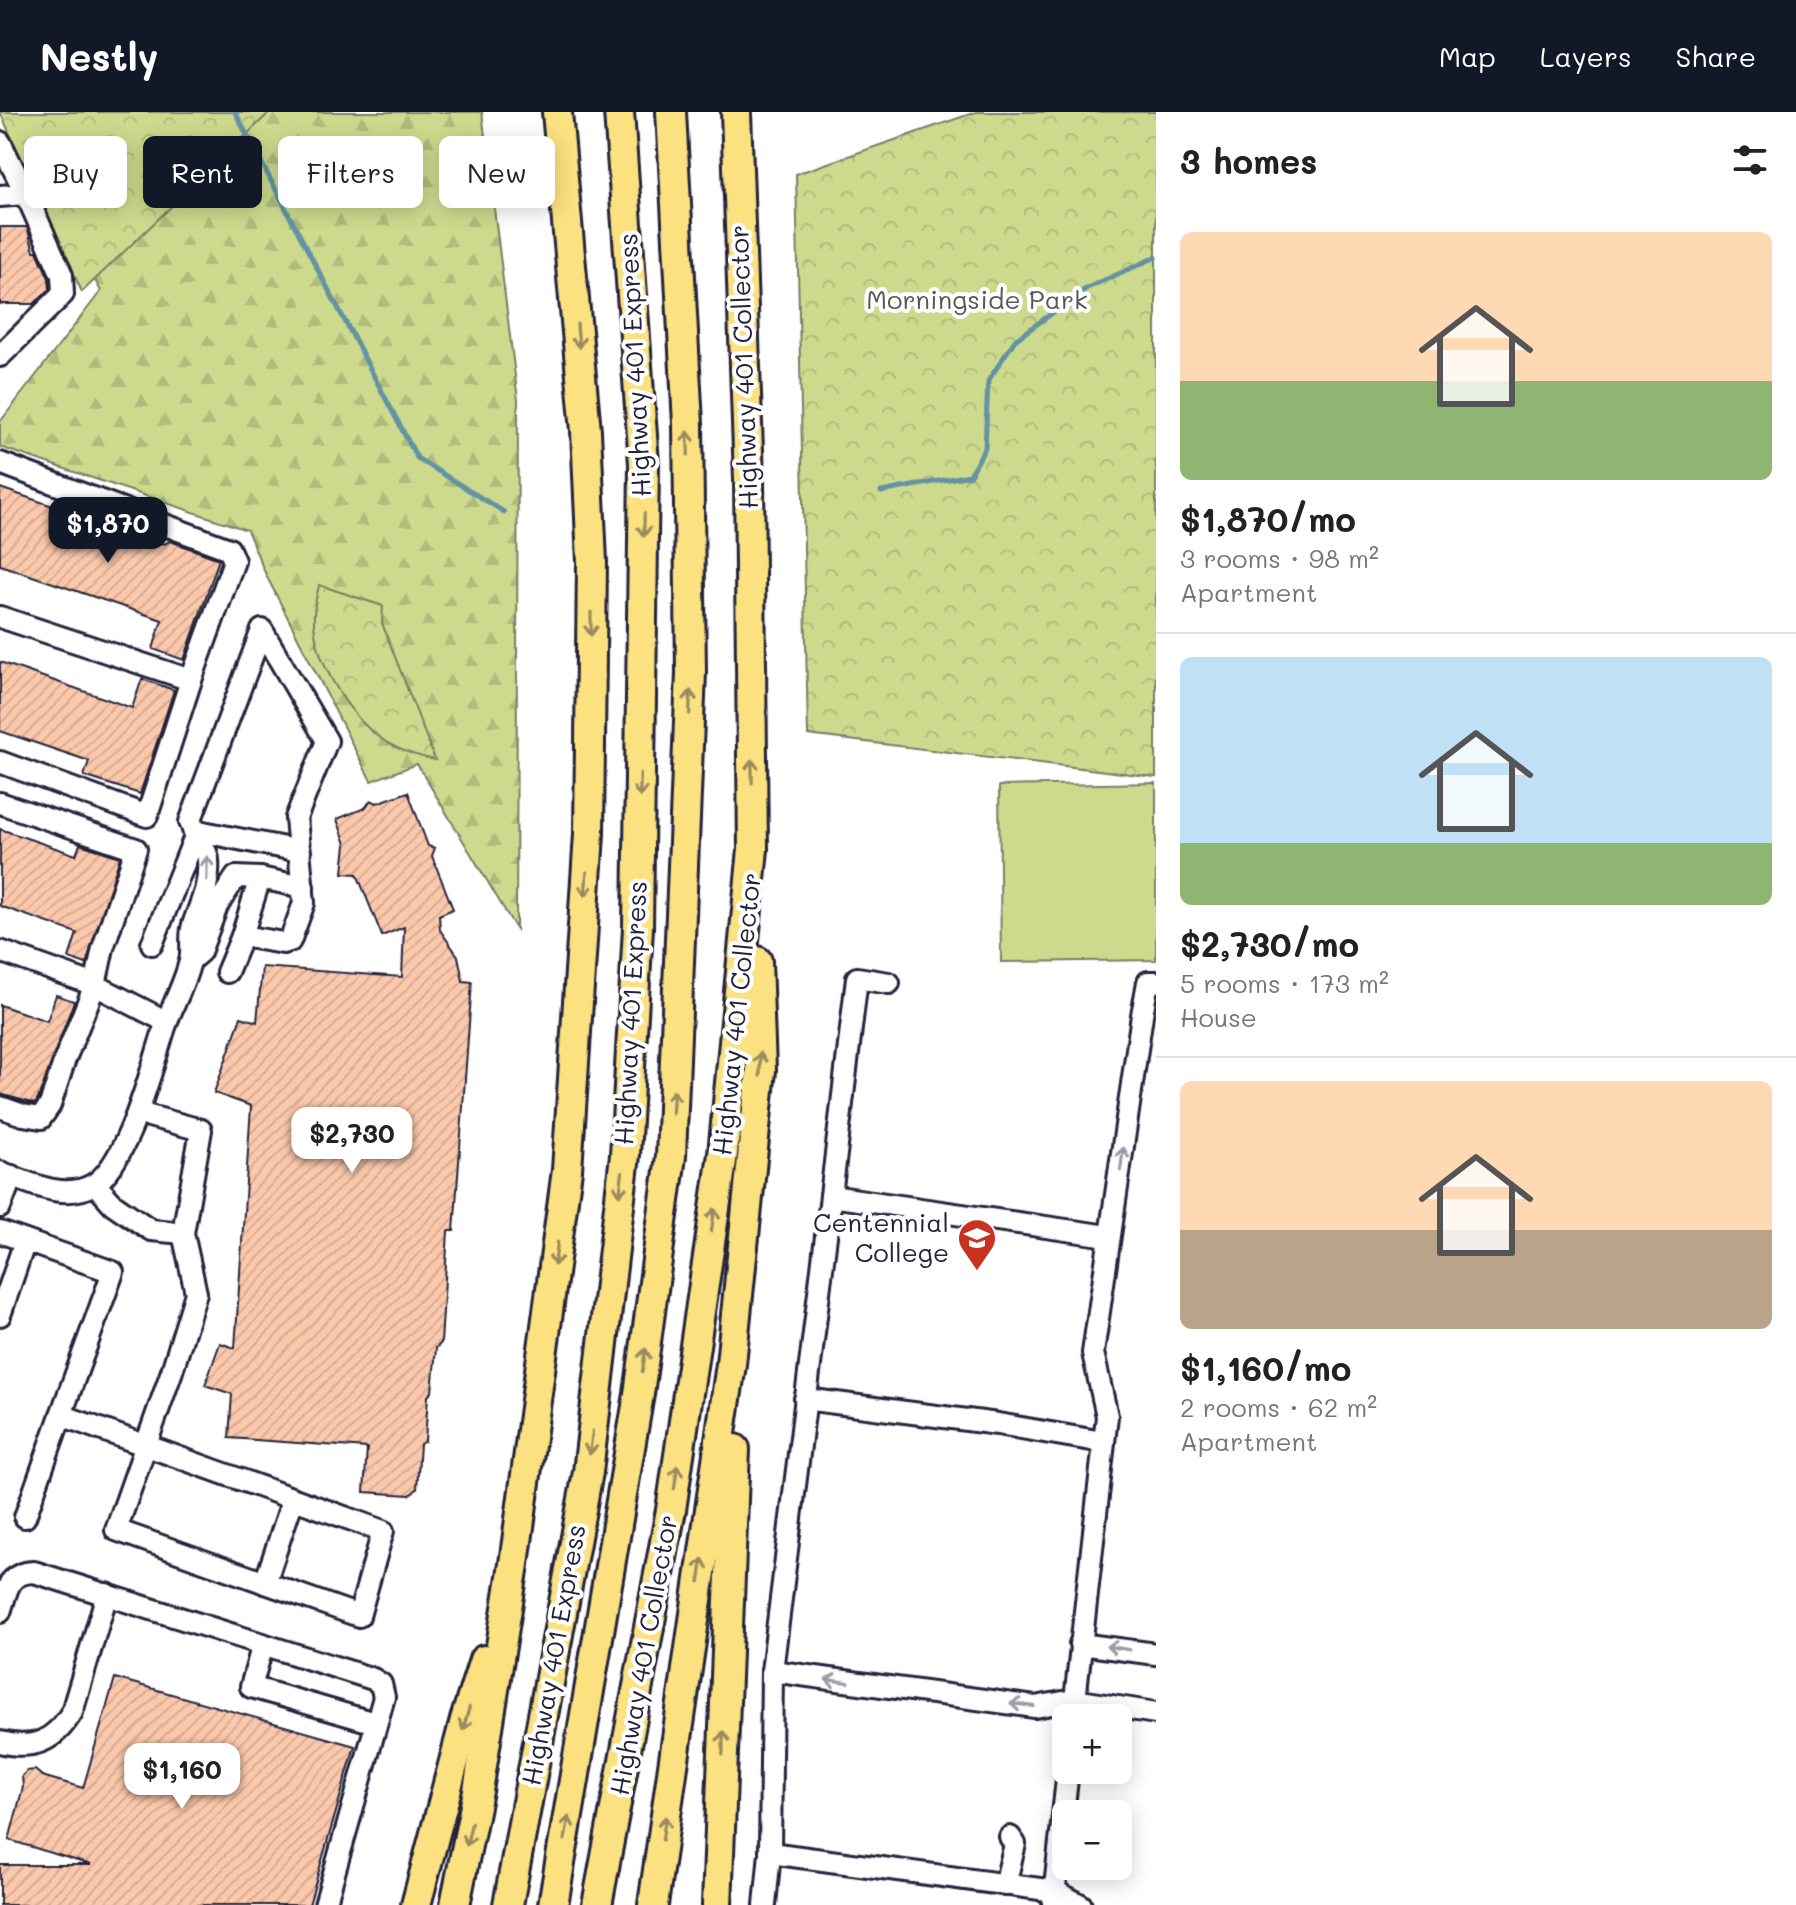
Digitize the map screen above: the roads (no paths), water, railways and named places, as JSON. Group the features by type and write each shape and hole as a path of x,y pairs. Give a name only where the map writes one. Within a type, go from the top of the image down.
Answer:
{"highway":[{"path":"455,1905 478,1791 514,1564 567,1170 589,834 592,562 586,431 557,112"},
{"name":"Highway 401 Express","path":"508,1905 588,1472 625,1155 638,928 644,464 619,112"},
{"name":"Highway 401 Express","path":"553,1905 639,1394 671,1156 691,673 688,424 671,112"},
{"name":"Highway 401 Collector","path":"597,1905 671,1510 723,1154 753,849 749,479 736,112"},
{"path":"653,1905 731,1364 761,1070 753,849"},
{"path":"717,1905 725,1640 736,1429 731,1364"},
{"path":"416,1905 465,1720 514,1564"}],"street":[{"path":"0,142 24,190"},
{"path":"0,196 24,194"},
{"path":"0,356 63,294 62,275 32,208"},
{"path":"0,463 229,549 234,561 147,816 0,762"},
{"path":"0,617 191,680"},
{"path":"0,1207 6,1174 58,1192 78,1190 95,1184 120,1153 138,1113 167,1022 191,961 192,928 206,894 208,856 190,822 262,630 327,741 296,818 304,903 290,941 283,943 242,936"},
{"path":"0,803 136,849 103,948 95,985 50,1105 41,1118 0,1107"},
{"path":"194,832 300,851"},
{"path":"152,944 194,832"},
{"path":"191,961 200,952 217,906 236,877 260,878 303,887"},
{"path":"227,972 260,878"},
{"path":"0,951 95,985 167,1022"},
{"path":"765,1905 770,1853 772,1671 857,978 889,983"},
{"path":"1074,1704 1107,1407 1093,1353 1108,1236 1152,982"},
{"path":"61,1415 145,1446 383,1531 359,1616 116,1530 145,1446 196,1293 183,1233 201,1130 138,1113"},
{"path":"95,1184 113,1204 151,1230 183,1233"},
{"path":"831,1196 1108,1236"},
{"path":"0,1232 113,1272 25,1517"},
{"path":"0,1315 25,1241"},
{"path":"805,1399 983,1422 1103,1442"},
{"path":"265,1583 293,1499"},
{"path":"0,1612 11,1580 21,1572 34,1572 381,1684 384,1697 325,1905"},
{"path":"0,1742 20,1747 44,1741 63,1728 72,1712 107,1594"},
{"path":"263,1644 251,1687 375,1723"},
{"path":"1080,1644 1156,1654"},
{"path":"772,1671 1052,1708"},
{"path":"1132,1712 1156,1713"},
{"path":"1054,1898 1066,1784"},
{"path":"1003,1891 1015,1844 1010,1835"},
{"path":"770,1853 1054,1898 1081,1905"}],"waterway":[{"path":"235,112 417,458 504,512"},
{"path":"881,492 970,475 985,448 988,381 1015,340 1087,288 1156,257"}],"place":[{"name":"Centennial College","path":"977,1272"}],"park label":[{"name":"Morningside Park","path":"977,300"}]}
